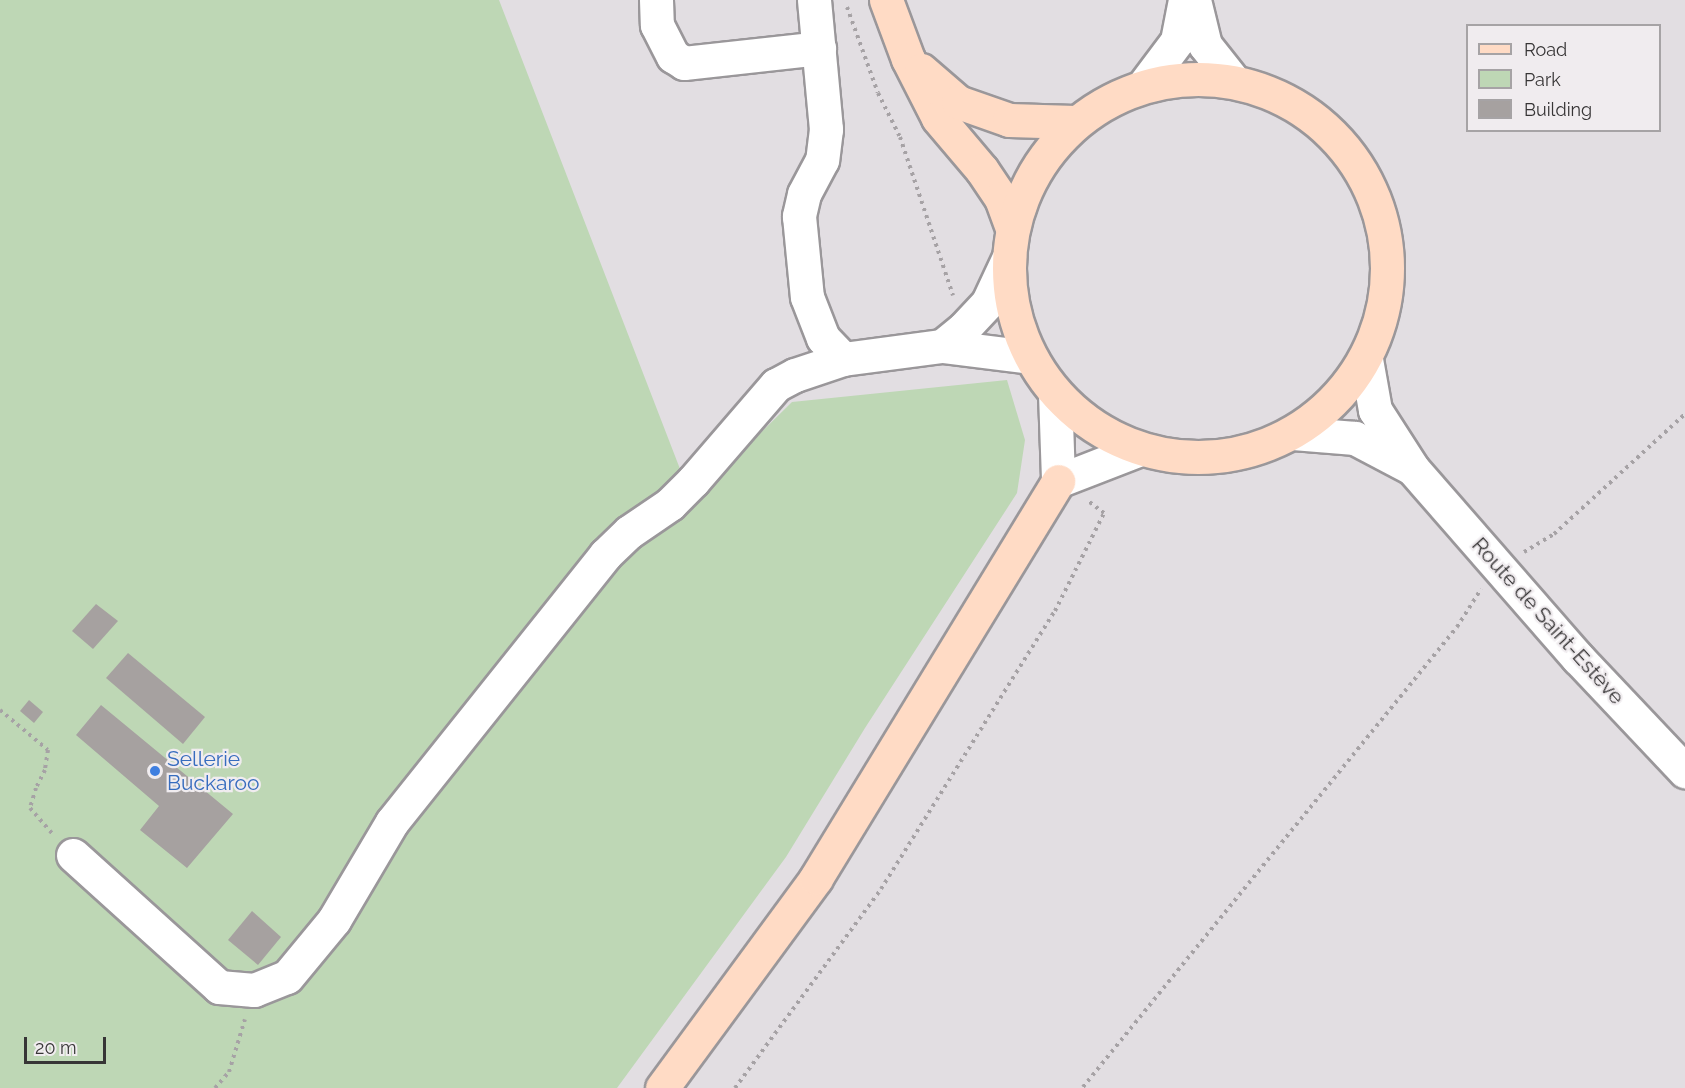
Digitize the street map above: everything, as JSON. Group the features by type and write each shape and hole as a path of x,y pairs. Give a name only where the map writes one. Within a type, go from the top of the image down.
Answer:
{"main road":[{"path":"886,0 908,59 938,118 982,170 1001,198 1010,242 1015,328 1030,357 1055,393 1101,431 1140,449 1192,458 1251,450 1293,433 1336,399 1366,359 1390,268 1376,196 1337,135 1268,89 1232,79 1144,85 1107,100 1075,123 1034,172 1010,242"},
{"path":"908,59 958,102 1009,120 1075,123"},
{"path":"662,1088 816,878 1058,481"}],"street":[{"path":"656,0 657,26 673,56 684,63 819,48"},
{"path":"814,0 826,129 822,160 804,194 798,216 807,297 823,338 843,359"},
{"path":"1144,85 1177,41 1185,0"},
{"path":"1194,0 1205,45 1232,79"},
{"path":"953,337 988,302 1010,242"},
{"path":"73,855 219,987 254,990 287,977 334,920 392,822 605,555 686,489 776,385 795,375 843,359 953,337 1030,357"},
{"name":"Route de Saint-Estève","path":"1366,359 1375,410 1413,469 1578,658 1685,771"},
{"path":"1055,393 1058,481 1096,464 1140,449"},
{"name":"Route de Saint-Estève","path":"1293,433 1355,438 1413,469"}],"path":[{"path":"845,0 863,54 900,137 953,337"},
{"path":"1083,1087 1457,627 1489,576 1500,566 1554,534 1685,414"},
{"path":"735,1088 881,889 1055,611 1104,513 1058,481"},
{"path":"0,710 48,750 45,770 30,808 73,855"},
{"path":"215,1088 229,1072 254,990"}],"green space":[{"path":"0,0 499,0 692,500 792,402 1007,380 1025,440 1017,493 865,728 786,857 617,1088 0,1088"}],"building":[{"path":"96,604 118,621 93,649 72,631"},
{"path":"128,653 205,717 183,744 106,678"},
{"path":"29,700 43,712 34,723 20,711"},
{"path":"101,705 233,814 187,868 140,830 159,806 76,735"},
{"path":"252,911 281,937 258,965 228,940"}],"place":[{"name":"Sellerie Buckaroo","path":"155,771"}]}
